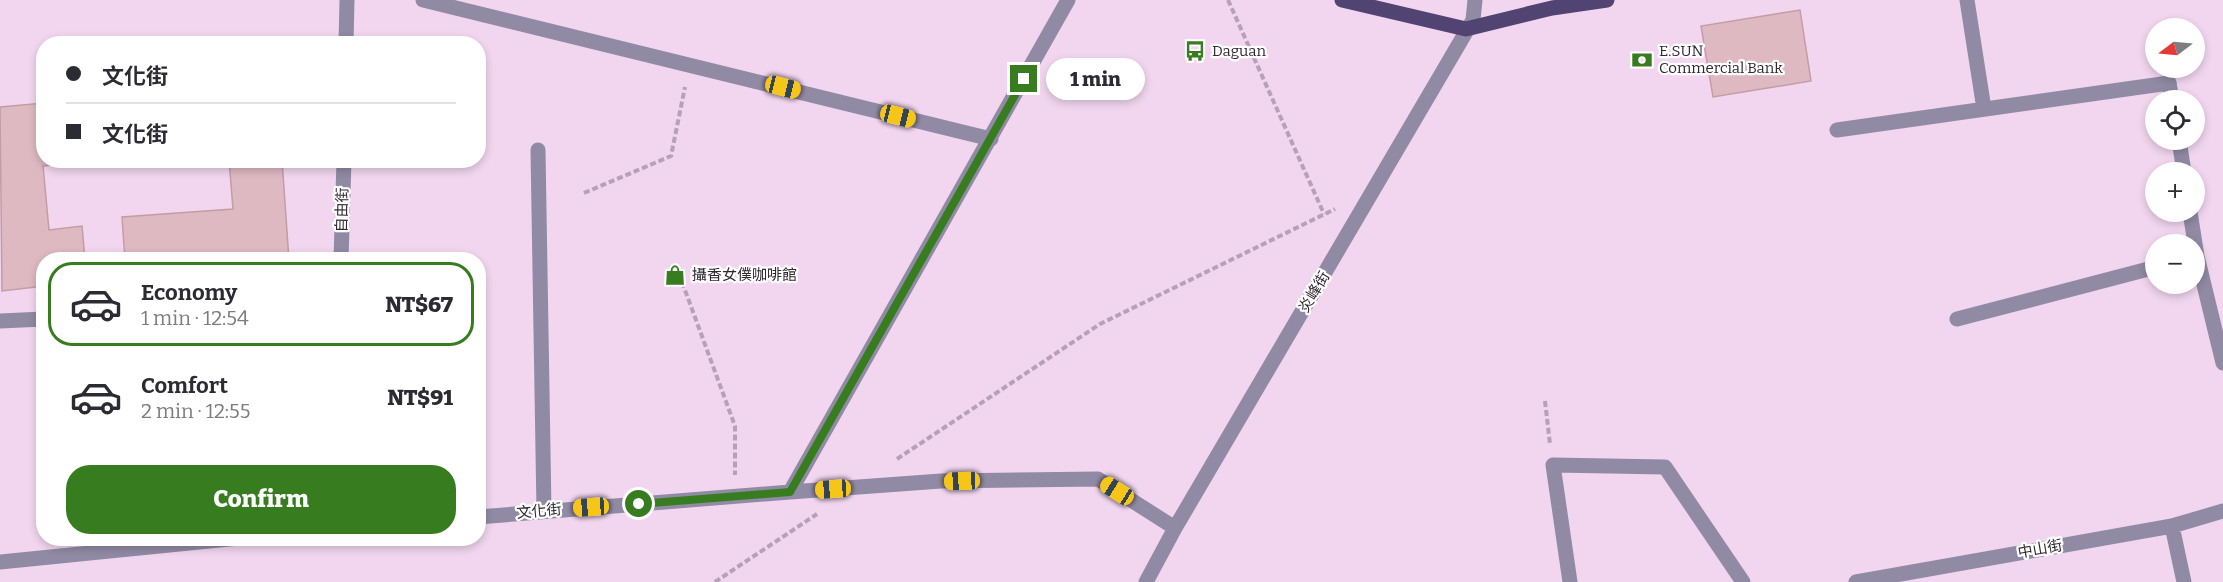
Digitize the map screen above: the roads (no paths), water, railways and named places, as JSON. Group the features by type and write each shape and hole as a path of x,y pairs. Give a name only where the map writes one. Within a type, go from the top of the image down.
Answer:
{"main road":[{"path":"1342,0 1466,29 1557,4 1607,0"}],"street":[{"path":"346,36 347,0"},
{"path":"423,0 991,139"},
{"path":"790,492 1068,0"},
{"name":"炎峰街","path":"1146,582 1175,528 1473,20 1475,0"},
{"path":"1966,0 1984,110"},
{"path":"1837,130 2169,82 2170,90"},
{"path":"538,150 544,511"},
{"name":"自由街","path":"341,252 344,168"},
{"path":"1957,319 2145,270"},
{"path":"2205,292 2223,363"},
{"path":"0,321 36,319"},
{"path":"1570,582 1553,465 1665,467 1743,582"},
{"name":"文化街","path":"486,516 941,481 1098,479 1175,528"},
{"name":"中山街","path":"1856,582 2172,526 2223,511"},
{"path":"2172,526 2184,582"},
{"path":"0,562 159,546"}],"place":[{"name":"Daguan","path":"1195,51"},
{"name":"E.SUN Commercial Bank","path":"1642,60"},
{"name":"攝香女僕咖啡館","path":"675,275"}]}
